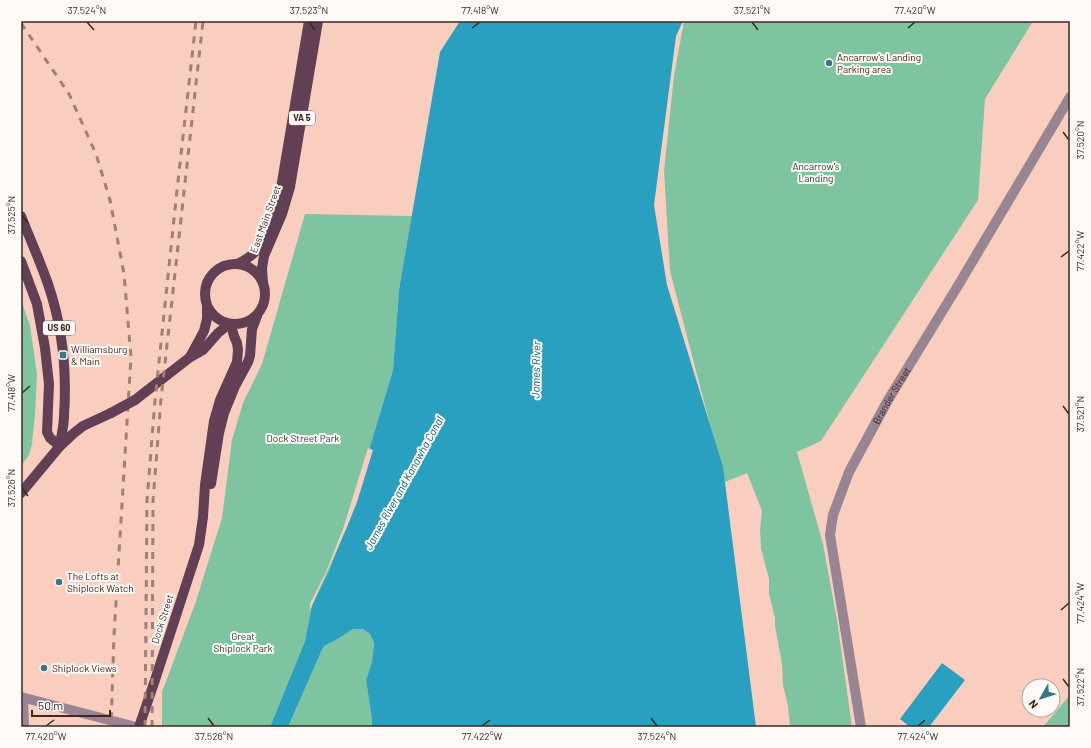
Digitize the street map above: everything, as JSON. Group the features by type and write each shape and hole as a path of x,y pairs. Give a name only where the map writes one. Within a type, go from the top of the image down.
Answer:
{"main road":[{"name":"East Main Street","path":"237,264 247,259 256,250 268,228 276,207 281,188 309,21"},
{"name":"East Main Street","path":"263,283 262,268 264,256 282,214 290,187 318,21"},
{"name":"US 60","path":"21,216 48,284 58,320 64,375 64,417 60,446"},
{"name":"US 60","path":"21,261 37,304 45,348 49,384 47,432 50,438 60,446"},
{"path":"237,264 244,265 256,272 263,283"},
{"name":"VA 5","path":"189,358 204,331 207,319 205,291 208,280 213,273 220,268 227,265 237,264"},
{"name":"VA 5","path":"256,316 264,304 265,297 263,283"},
{"path":"207,307 218,320 230,324 247,323 256,316"},
{"name":"Dock Street","path":"137,727 155,680 196,555 211,487 219,433 224,413 250,356 252,329 256,316"},
{"name":"VA 5","path":"60,446 79,428 135,400 189,358 203,350 214,337 230,324"},
{"name":"Dock Street","path":"204,517 204,485 214,421 220,400 235,368 238,356 237,343 230,324"},
{"path":"21,493 60,446"}],"street":[{"name":"Brander Street","path":"861,727 830,535 833,515 849,472 888,400 1070,97"},
{"path":"24,727 22,698 137,727"}],"green space":[{"name":"Ancarrow's Landing","path":"684,21 1033,21 985,99 978,200 821,441 797,452 823,544 837,620 852,727 790,727 788,706 783,685 782,664 775,626 775,618 769,594 769,579 761,548 760,529 762,511 747,473 725,482 670,271 664,171 674,76"},
{"name":"Dock Street Park","path":"305,214 412,216 399,290 393,370 345,530 328,573 312,605 305,641 270,727 162,727 162,692 195,604 222,518 232,440 243,403 262,364"},
{"path":"21,299 30,326 37,374 32,444 29,455 21,466"},
{"path":"353,629 363,629 370,634 374,643 372,662 366,680 372,727 288,727 324,646"},
{"path":"1070,695 1070,727 1043,727 1051,718 1061,718 1061,706"}],"water":[{"path":"460,21 683,21 676,36 654,205 667,285 723,467 756,727 372,727 366,680 372,662 374,643 370,634 363,629 353,629 324,646 288,727 270,727 305,641 312,605 328,573 345,530 393,370 399,290 440,52"},
{"path":"942,663 965,680 929,727 910,727 900,719"}],"pier":[{"path":"368,448 373,450 357,502 310,610 310,604 326,572 343,529"}],"railway":[{"path":"145,727 147,501 155,400 196,21"},
{"path":"152,727 153,501 161,399 203,21"},
{"path":"21,23 69,94 96,154 110,200 124,274 131,357 114,635 111,727"}],"place":[{"name":"Ancarrow's Landing Parking area","path":"829,63"},
{"name":"Williamsburg & Main","path":"63,355"},
{"name":"The Lofts at Shiplock Watch","path":"59,582"},
{"name":"Shiplock Views","path":"44,668"}],"water label":[{"name":"James River","path":"536,370"},
{"name":"James River and Kanawha Canal","path":"404,483"}],"park label":[{"name":"Great Shiplock Park","path":"243,642"}]}
